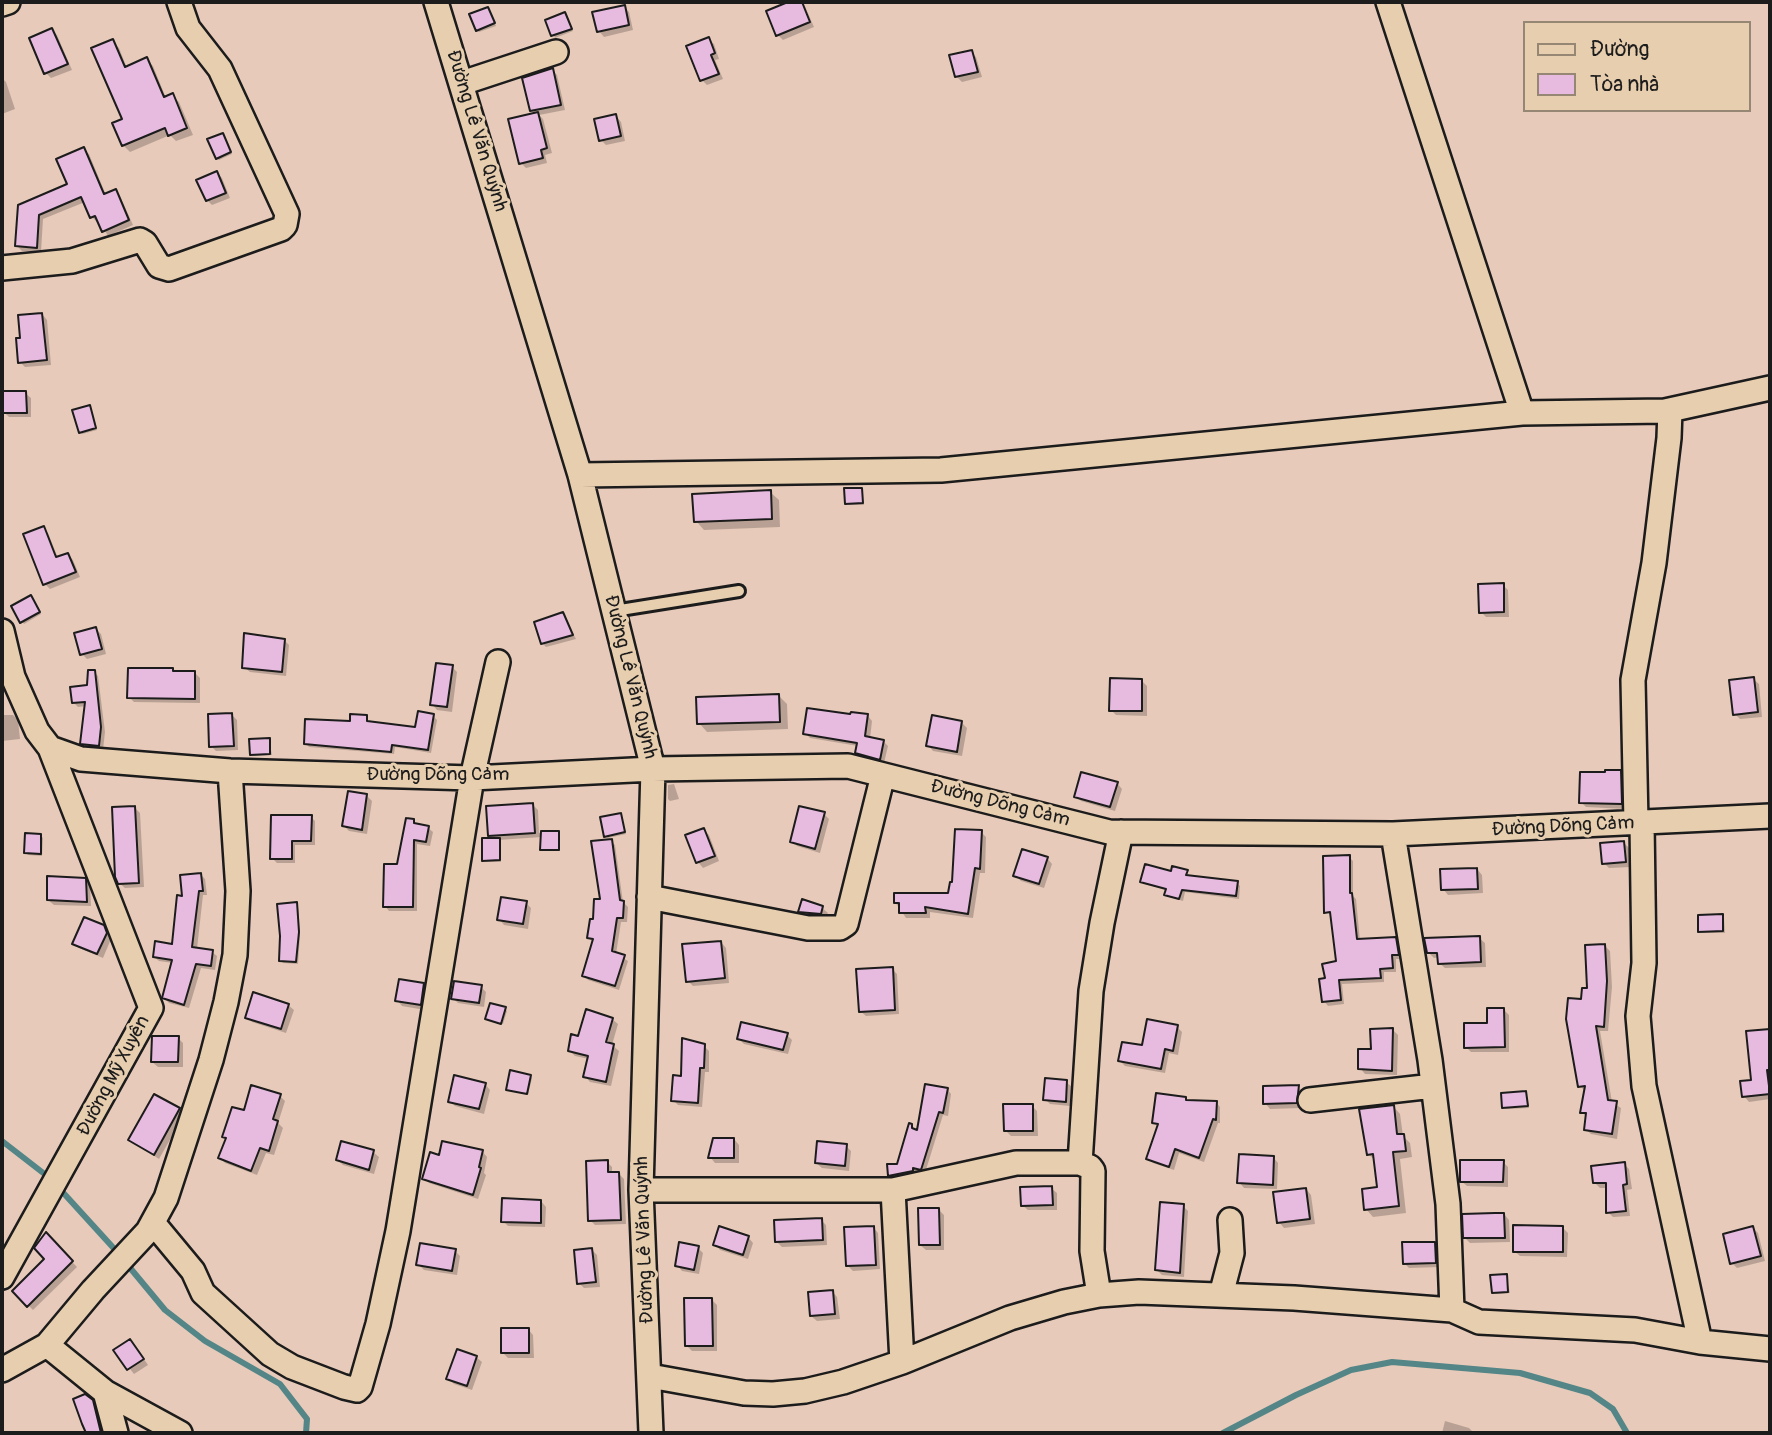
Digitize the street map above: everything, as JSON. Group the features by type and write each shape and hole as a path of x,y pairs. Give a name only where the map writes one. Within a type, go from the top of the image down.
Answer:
{"street":[{"path":"2,5 8,2"},
{"path":"2,268 72,261 140,240 145,243 159,267 169,269 281,229 285,225 287,214 220,69 188,28 179,2"},
{"name":"Đường Lê Văn Quýnh","path":"436,2 580,475 653,769 641,1191 651,1433"},
{"path":"1388,2 1522,413"},
{"path":"462,83 556,52"},
{"path":"580,475 941,470 1522,413 1670,410 1770,388"},
{"path":"1670,410 1654,563 1633,680 1644,963 1638,1016 1644,1086 1700,1342"},
{"name":"Đường Mỹ Xuyên","path":"2,631 13,677 37,731 50,748 151,1008 2,1277"},
{"path":"151,1227 193,1271 203,1293 270,1354 292,1367 344,1387 357,1390 360,1387 378,1324 398,1231 472,778 498,662"},
{"path":"2,1370 47,1345 151,1227 170,1186 211,1060 235,955 238,891 230,771 81,759 50,748"},
{"name":"Đường Dõng Cảm","path":"230,771 472,778 653,769 848,766 1109,832 1393,834 1770,816"},
{"path":"649,897 808,928 841,928 846,924 883,775"},
{"path":"1080,1163 1091,991 1101,923 1121,832"},
{"path":"1393,834 1433,1086 1448,1204 1452,1310"},
{"path":"1310,1100 1433,1086"},
{"path":"641,1191 894,1190 1016,1163 1080,1163 1093,1171 1092,1251 1099,1295"},
{"path":"894,1190 902,1362"},
{"path":"1221,1295 1232,1254 1230,1220"},
{"path":"650,1376 744,1393 805,1391 844,1382 902,1362 1010,1318 1064,1302 1099,1295 1139,1292 1294,1298 1452,1310 1479,1322 1635,1330 1700,1342 1770,1349"},
{"path":"47,1345 105,1392 180,1433"},
{"path":"105,1392 116,1433"}],"lane":[{"path":"614,611 739,591"}],"building":[{"path":"788,2 802,2 810,22 776,36 766,11"},
{"path":"625,5 629,25 597,32 592,12"},
{"path":"488,7 495,23 476,31 469,14"},
{"path":"565,12 572,29 551,36 545,20"},
{"path":"52,28 68,64 44,74 29,38"},
{"path":"709,37 715,53 711,55 719,74 700,81 686,46"},
{"path":"113,39 125,67 147,57 164,97 173,93 187,128 168,136 165,128 122,146 112,123 122,119 91,48"},
{"path":"972,50 978,72 955,77 949,55"},
{"path":"553,68 561,105 530,111 522,78"},
{"path":"538,112 547,148 541,150 543,158 519,164 508,119"},
{"path":"616,114 621,136 599,141 594,119"},
{"path":"223,133 231,152 216,159 207,139"},
{"path":"84,147 104,194 116,189 129,220 102,232 95,216 90,218 81,197 39,215 37,248 15,246 18,205 67,184 56,159"},
{"path":"217,171 226,193 206,201 196,180"},
{"path":"42,313 47,360 18,363 18,315"},
{"path":"2,391 26,391 27,413 2,413"},
{"path":"90,405 96,428 79,433 72,410"},
{"path":"844,488 862,488 863,503 845,504"},
{"path":"771,490 772,519 694,522 692,494"},
{"path":"44,526 56,557 68,553 76,572 43,585 23,534"},
{"path":"1504,583 1504,612 1479,613 1478,584"},
{"path":"31,595 40,612 20,623 11,606"},
{"path":"563,612 573,635 541,644 534,622"},
{"path":"96,627 102,649 80,655 74,633"},
{"path":"244,633 285,639 282,672 242,668"},
{"path":"436,663 453,665 447,707 430,705"},
{"path":"128,668 195,671 195,699 127,698"},
{"path":"88,670 95,670 101,727 99,746 80,744 85,702 72,703 70,687 87,685"},
{"path":"1754,677 1758,712 1733,715 1729,680"},
{"path":"1110,678 1142,679 1142,711 1109,711"},
{"path":"779,694 780,722 697,724 696,697"},
{"path":"807,708 868,714 865,736 884,740 880,760 855,753 857,743 803,734"},
{"path":"418,711 434,714 428,750 392,745 391,752 304,744 305,719 350,721 350,714 367,715 367,721 415,727"},
{"path":"232,713 234,746 209,747 208,714"},
{"path":"932,715 962,721 957,752 926,746"},
{"path":"270,738 270,754 250,755 249,739"},
{"path":"1621,770 1622,804 1579,803 1580,772"},
{"path":"1081,772 1118,782 1110,807 1074,797"},
{"path":"348,791 367,794 362,830 342,826"},
{"path":"533,803 535,833 488,836 486,806"},
{"path":"135,806 139,883 118,884 115,877 112,807"},
{"path":"799,806 825,812 815,849 790,842"},
{"path":"621,813 625,832 604,837 600,817"},
{"path":"271,815 312,815 311,841 292,841 292,859 270,859"},
{"path":"406,818 429,826 426,842 414,840 413,907 383,907 384,864 397,864"},
{"path":"704,828 715,856 696,863 685,835"},
{"path":"955,829 982,830 980,869 975,868 968,914 925,907 926,913 899,913 899,903 894,903 894,893 948,893 952,882"},
{"path":"541,831 559,831 559,850 540,850"},
{"path":"25,833 41,834 41,854 24,853"},
{"path":"482,838 500,838 500,860 482,861"},
{"path":"612,839 620,900 624,901 623,918 617,918 612,951 625,955 615,986 582,976 593,939 587,938 590,919 593,919 594,899 600,899 591,841"},
{"path":"1624,841 1626,862 1602,864 1600,843"},
{"path":"1022,849 1048,857 1039,884 1013,876"},
{"path":"1350,855 1350,893 1357,939 1396,937 1399,955 1392,955 1393,968 1380,969 1381,978 1339,980 1341,1000 1322,1002 1319,979 1325,978 1322,964 1336,961 1330,912 1324,913 1323,856"},
{"path":"1145,864 1171,871 1172,866 1188,870 1186,875 1238,881 1236,896 1182,890 1179,899 1164,895 1166,889 1140,882"},
{"path":"1477,868 1478,889 1441,890 1440,869"},
{"path":"201,873 203,891 199,891 192,947 213,950 211,966 196,964 184,1005 162,998 172,960 153,957 155,941 172,944 177,895 182,896 180,875"},
{"path":"47,876 86,878 87,902 47,900"},
{"path":"501,897 527,901 523,924 497,920"},
{"path":"802,899 823,906 821,914 798,912"},
{"path":"297,902 299,932 296,962 279,961 277,904"},
{"path":"1723,914 1723,931 1698,932 1698,915"},
{"path":"84,917 104,925 107,933 97,954 72,944"},
{"path":"1480,936 1481,962 1438,964 1437,953 1427,953 1424,938"},
{"path":"721,941 725,978 686,982 682,944"},
{"path":"1605,944 1607,981 1604,1027 1596,1026 1608,1100 1617,1101 1612,1134 1584,1130 1586,1113 1580,1113 1585,1086 1578,1087 1566,1019 1568,998 1581,999 1582,988 1587,988 1585,945"},
{"path":"893,967 895,1010 859,1012 856,969"},
{"path":"399,979 424,983 421,1005 395,1001"},
{"path":"454,981 482,985 479,1003 451,999"},
{"path":"253,992 289,1004 281,1029 245,1018"},
{"path":"490,1003 506,1007 501,1024 485,1019"},
{"path":"1487,1008 1504,1008 1505,1047 1464,1048 1464,1023 1487,1023"},
{"path":"586,1009 613,1018 606,1042 614,1044 606,1082 583,1077 588,1056 568,1051 571,1034 578,1036"},
{"path":"1147,1019 1178,1025 1173,1051 1165,1049 1161,1069 1118,1061 1122,1042 1142,1045"},
{"path":"741,1022 788,1033 783,1050 737,1039"},
{"path":"1393,1028 1392,1071 1358,1069 1358,1049 1371,1049 1370,1029"},
{"path":"1770,1029 1770,1070 1767,1070 1770,1094 1742,1097 1740,1081 1751,1080 1746,1031"},
{"path":"152,1036 179,1036 178,1062 151,1062"},
{"path":"682,1038 705,1044 704,1068 700,1068 698,1103 671,1101 673,1075 681,1076"},
{"path":"510,1070 531,1075 527,1094 506,1090"},
{"path":"454,1075 486,1083 479,1109 448,1102"},
{"path":"1045,1078 1067,1080 1066,1102 1043,1100"},
{"path":"925,1084 948,1088 943,1113 939,1112 921,1170 913,1168 913,1171 888,1176 887,1164 897,1164 909,1123 917,1130"},
{"path":"251,1085 281,1094 273,1119 278,1121 269,1151 260,1148 251,1171 218,1158 226,1138 222,1137 232,1107 244,1110"},
{"path":"1299,1085 1297,1103 1263,1104 1263,1086"},
{"path":"1526,1091 1528,1106 1502,1108 1501,1093"},
{"path":"1156,1093 1186,1097 1186,1100 1217,1101 1216,1120 1213,1119 1199,1158 1175,1149 1169,1167 1146,1159 1158,1124 1152,1123"},
{"path":"154,1094 180,1108 154,1155 128,1140"},
{"path":"1003,1104 1033,1104 1033,1131 1004,1131"},
{"path":"1394,1105 1397,1134 1404,1134 1406,1151 1393,1152 1399,1206 1364,1210 1362,1189 1377,1187 1373,1154 1367,1155 1359,1109"},
{"path":"713,1138 734,1138 734,1158 708,1158"},
{"path":"341,1141 374,1150 369,1170 336,1160"},
{"path":"442,1141 483,1150 473,1195 422,1179 430,1152 439,1155"},
{"path":"817,1141 847,1144 845,1166 815,1163"},
{"path":"1239,1154 1274,1156 1273,1185 1237,1183"},
{"path":"608,1160 608,1172 619,1172 621,1220 588,1221 586,1161"},
{"path":"1460,1160 1504,1160 1503,1182 1460,1182"},
{"path":"1625,1162 1627,1184 1623,1185 1626,1211 1606,1213 1606,1183 1593,1183 1591,1166"},
{"path":"1052,1186 1053,1205 1021,1206 1020,1187"},
{"path":"1306,1188 1310,1219 1277,1223 1273,1192"},
{"path":"502,1198 541,1200 541,1223 501,1222"},
{"path":"1160,1202 1184,1204 1180,1273 1155,1270"},
{"path":"918,1208 939,1208 940,1245 919,1245"},
{"path":"1504,1213 1505,1238 1463,1238 1462,1214"},
{"path":"822,1218 823,1240 775,1242 774,1220"},
{"path":"1513,1225 1563,1226 1563,1252 1513,1252"},
{"path":"719,1226 749,1236 743,1255 713,1245"},
{"path":"874,1226 876,1265 846,1266 844,1227"},
{"path":"1753,1226 1761,1256 1730,1264 1723,1234"},
{"path":"46,1232 73,1261 27,1307 12,1291 44,1259 34,1248"},
{"path":"679,1242 699,1246 694,1270 675,1266"},
{"path":"1402,1242 1435,1242 1436,1263 1403,1264"},
{"path":"420,1243 456,1249 452,1271 416,1265"},
{"path":"592,1248 596,1282 577,1284 574,1250"},
{"path":"1507,1274 1508,1292 1492,1293 1490,1275"},
{"path":"833,1290 835,1314 810,1316 808,1292"},
{"path":"684,1298 712,1298 713,1346 685,1346"},
{"path":"501,1328 529,1328 529,1353 501,1353"},
{"path":"130,1339 144,1359 127,1370 113,1350"},
{"path":"457,1349 477,1356 467,1386 446,1379"},
{"path":"85,1394 93,1400 101,1433 86,1433 82,1424 73,1399"}],"waterway":[{"path":"2,1141 51,1179"},
{"path":"58,1187 119,1254"},
{"path":"126,1263 165,1310 205,1341 280,1384 307,1419 306,1433"},
{"path":"1223,1433 1351,1370 1392,1362 1520,1373 1590,1393 1613,1409 1627,1433"}]}
